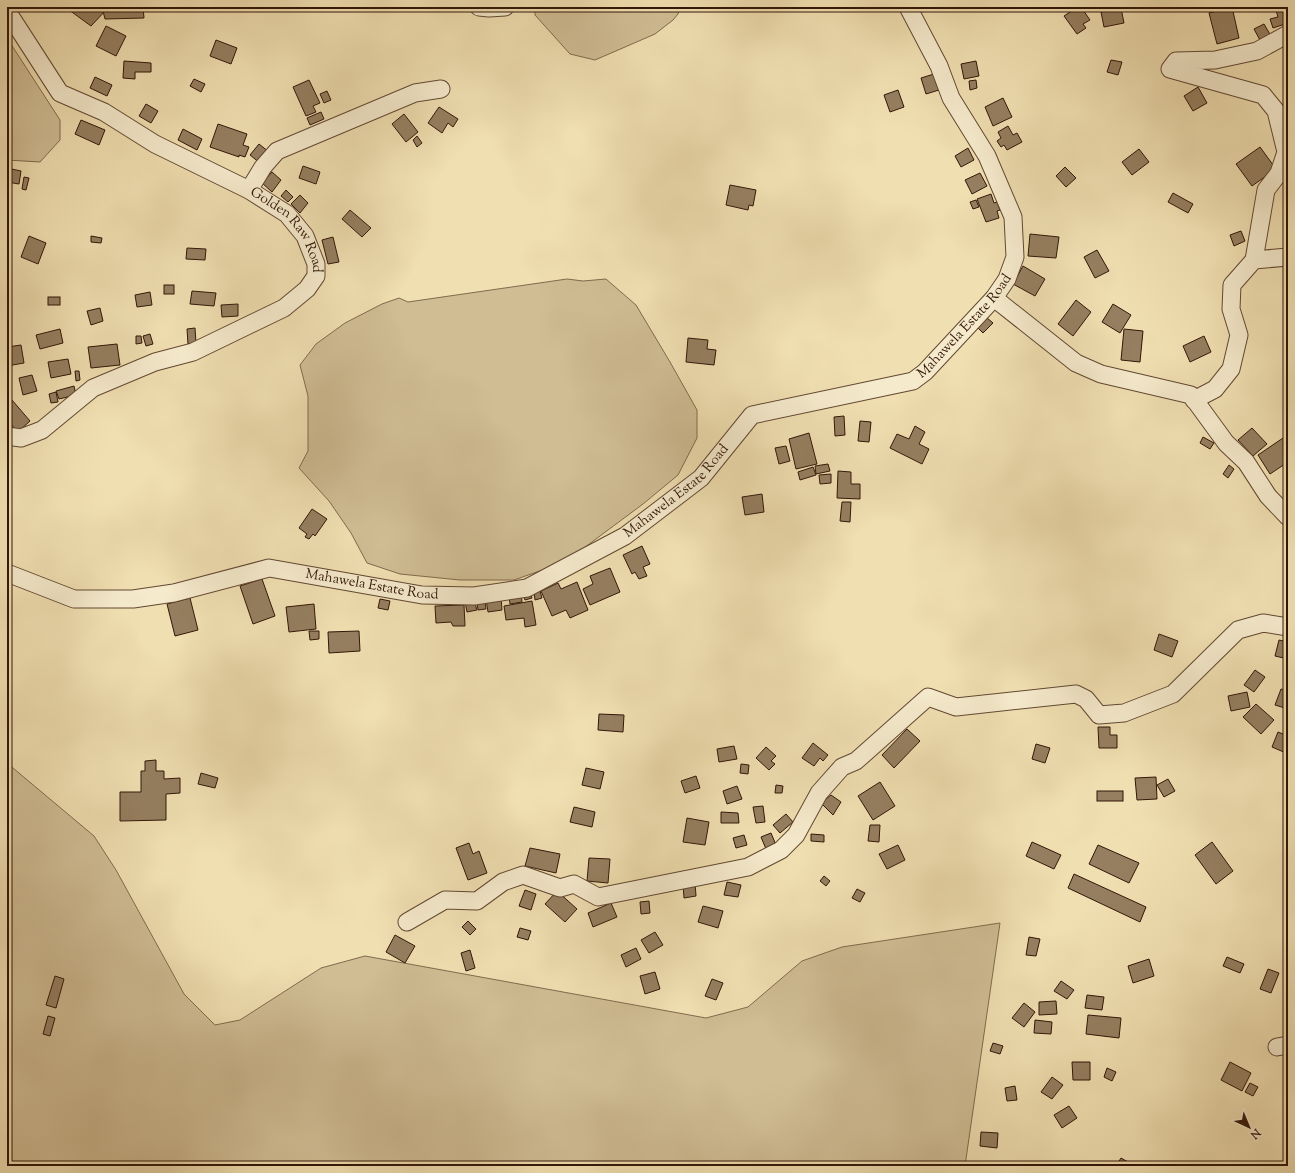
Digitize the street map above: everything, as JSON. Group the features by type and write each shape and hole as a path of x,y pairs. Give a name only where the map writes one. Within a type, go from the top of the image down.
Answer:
{"street":[{"path":"479,7 505,7"},
{"name":"Mahawela Estate Road","path":"7,573 74,599 133,599 174,593 269,568 422,595 474,596 527,588 626,536 702,478 752,414 913,381 925,372 994,298 1007,279 1015,257 1013,217 987,156 951,98 939,66 908,7"},
{"name":"Golden Raw Road","path":"7,12 60,93 104,112 155,144 249,190 287,214 305,236 316,264 316,276 307,289 284,308 193,352 155,362 93,388 42,430 21,438 7,436"},
{"path":"1194,400 1215,389 1231,369 1238,335 1231,309 1232,285 1254,260 1266,190 1279,173 1286,152 1276,111 1263,95 1170,69 1176,61 1215,60 1257,51 1288,34"},
{"path":"249,190 263,167 277,151 416,93 441,89"},
{"path":"1254,260 1288,257"},
{"path":"994,298 1076,363 1100,374 1191,395 1226,443 1246,462 1268,496 1288,516"},
{"path":"407,922 445,900 477,901 503,882 523,875 560,888 574,884 598,897 748,867 781,850 796,835 819,793 842,767 856,761 928,697 956,707 1076,694 1086,699 1099,715 1124,713 1173,694 1238,630 1263,623 1288,627"}],"shaded area":[{"path":"535,7 680,7 678,14 673,20 655,34 595,60 570,54 535,15"},
{"path":"7,38 60,120 60,140 40,162 7,160"},
{"path":"567,279 583,281 606,279 636,305 670,362 697,410 697,438 678,475 643,504 565,562 514,580 460,580 400,574 367,563 351,533 329,501 299,468 308,451 308,396 300,365 316,344 345,323 382,304 399,298 408,302"},
{"path":"7,763 94,836 116,870 184,994 215,1025 240,1020 321,968 365,956 706,1018 748,1007 802,961 842,947 1000,923 965,1166 7,1166"}],"building":[{"path":"65,7 104,7 107,9 91,26"},
{"path":"102,7 143,7 144,18 105,19"},
{"path":"1078,7 1081,7 1090,20 1083,24 1086,28 1077,34 1064,16"},
{"path":"1232,7 1239,38 1217,44 1209,13"},
{"path":"1275,7 1288,7 1288,23 1273,28 1270,19 1278,17"},
{"path":"1121,8 1124,23 1104,27 1101,12"},
{"path":"1264,24 1271,36 1261,42 1254,29"},
{"path":"106,26 126,36 116,56 96,46"},
{"path":"216,40 237,48 231,64 210,56"},
{"path":"1111,60 1122,62 1118,75 1107,72"},
{"path":"124,61 151,63 151,72 135,72 135,79 123,78"},
{"path":"976,61 979,76 964,79 961,64"},
{"path":"934,74 939,90 926,94 921,78"},
{"path":"95,77 112,85 107,96 90,88"},
{"path":"194,79 205,84 201,92 190,86"},
{"path":"309,80 320,103 313,106 316,112 306,116 293,87"},
{"path":"976,80 977,88 970,90 969,81"},
{"path":"1198,87 1207,103 1193,111 1184,96"},
{"path":"898,90 904,107 890,112 884,95"},
{"path":"327,91 331,100 324,103 320,94"},
{"path":"1003,98 1012,117 993,126 985,107"},
{"path":"146,104 158,111 151,123 139,116"},
{"path":"439,107 458,119 453,127 448,123 442,133 428,123"},
{"path":"321,112 324,119 310,125 307,118"},
{"path":"404,114 418,132 406,142 392,124"},
{"path":"81,120 105,130 99,145 75,134"},
{"path":"218,124 247,134 243,145 249,147 245,157 239,155 239,157 210,147"},
{"path":"1008,126 1013,135 1017,133 1022,142 1007,150 1004,145 1001,147 997,141 1001,138 998,132"},
{"path":"183,129 202,139 197,150 178,140"},
{"path":"417,136 422,143 417,147 413,140"},
{"path":"259,144 269,152 260,163 250,155"},
{"path":"1260,147 1276,169 1252,186 1236,164"},
{"path":"968,148 974,160 961,167 955,156"},
{"path":"1139,149 1149,162 1132,175 1122,162"},
{"path":"303,166 320,172 316,184 299,178"},
{"path":"1065,167 1076,178 1066,187 1056,176"},
{"path":"7,168 21,171 19,184 7,182"},
{"path":"272,172 281,180 272,192 262,183"},
{"path":"980,173 987,186 972,194 965,180"},
{"path":"24,177 29,178 26,190 22,189"},
{"path":"730,185 756,190 753,206 749,205 748,210 726,205"},
{"path":"286,190 293,197 288,202 281,196"},
{"path":"1173,193 1193,204 1188,213 1168,202"},
{"path":"991,194 994,203 997,202 1000,210 997,211 999,218 986,222 977,199"},
{"path":"300,195 308,203 300,213 291,204"},
{"path":"976,200 979,207 973,209 970,202"},
{"path":"350,210 371,228 362,237 342,219"},
{"path":"1241,231 1245,241 1234,246 1230,235"},
{"path":"1030,234 1059,237 1056,258 1028,256"},
{"path":"29,236 46,243 38,264 21,257"},
{"path":"91,236 102,238 101,243 91,242"},
{"path":"333,237 339,262 328,264 322,240"},
{"path":"187,248 206,249 205,260 186,259"},
{"path":"1097,250 1109,271 1095,278 1084,257"},
{"path":"1023,266 1045,279 1035,296 1013,284"},
{"path":"164,285 174,285 174,294 164,294"},
{"path":"192,291 216,293 214,306 190,304"},
{"path":"150,292 152,305 137,307 135,295"},
{"path":"48,297 60,297 60,305 48,305"},
{"path":"1076,300 1091,312 1073,336 1058,324"},
{"path":"238,304 238,316 222,317 221,305"},
{"path":"1113,304 1131,315 1120,333 1102,322"},
{"path":"100,308 103,321 91,325 87,311"},
{"path":"986,317 993,323 983,333 976,326"},
{"path":"195,328 196,343 188,344 187,329"},
{"path":"60,329 63,343 40,349 36,335"},
{"path":"1124,329 1143,331 1140,362 1121,360"},
{"path":"150,334 153,344 146,346 143,336"},
{"path":"136,336 141,336 142,343 136,344"},
{"path":"1204,336 1211,352 1190,362 1183,346"},
{"path":"688,338 708,340 707,349 716,350 714,365 686,362"},
{"path":"117,344 120,365 91,368 88,347"},
{"path":"21,345 24,363 7,366 7,347"},
{"path":"68,359 71,374 51,378 48,362"},
{"path":"75,371 79,371 80,380 76,381"},
{"path":"32,375 37,391 23,395 19,378"},
{"path":"74,386 76,395 59,399 56,391"},
{"path":"56,392 58,402 51,403 49,394"},
{"path":"12,400 30,421 18,432 7,420 7,405"},
{"path":"844,416 845,435 835,436 834,417"},
{"path":"860,421 871,422 869,442 858,441"},
{"path":"915,426 925,432 919,444 929,449 922,464 890,448 897,434 909,439"},
{"path":"1252,428 1267,444 1253,456 1238,440"},
{"path":"809,433 817,464 796,469 789,439"},
{"path":"1203,437 1214,443 1210,449 1200,443"},
{"path":"1283,438 1288,446 1288,462 1270,474 1258,455"},
{"path":"786,446 790,461 779,464 775,448"},
{"path":"828,464 830,471 816,474 815,466"},
{"path":"1229,465 1234,469 1228,478 1223,474"},
{"path":"813,467 816,475 800,480 798,472"},
{"path":"838,471 851,472 851,484 860,484 860,499 837,498"},
{"path":"831,474 831,483 820,484 819,475"},
{"path":"762,494 764,512 745,515 742,497"},
{"path":"842,502 851,502 850,522 840,521"},
{"path":"312,509 327,519 315,536 313,534 309,539 305,537 307,534 299,528"},
{"path":"642,546 650,564 643,567 647,576 639,579 635,572 632,574 623,555"},
{"path":"610,568 620,592 590,605 583,589 593,584 590,576"},
{"path":"262,579 275,616 253,624 240,586"},
{"path":"577,582 588,610 570,618 566,610 552,616 541,591 558,583 561,589"},
{"path":"540,591 542,598 535,600 534,592"},
{"path":"530,592 532,598 525,600 523,594"},
{"path":"521,594 522,602 510,604 509,597"},
{"path":"501,597 502,610 488,612 486,599"},
{"path":"190,598 198,630 175,636 167,604"},
{"path":"380,599 390,601 388,610 378,608"},
{"path":"474,600 477,610 467,612 465,602"},
{"path":"532,601 536,625 525,627 524,618 506,620 504,606"},
{"path":"477,602 485,602 486,609 478,610"},
{"path":"314,604 316,629 289,632 286,607"},
{"path":"464,605 465,626 453,626 451,622 436,623 435,606"},
{"path":"309,631 319,631 319,639 310,640"},
{"path":"359,631 360,651 329,653 328,632"},
{"path":"1159,634 1178,641 1172,657 1154,650"},
{"path":"1279,640 1288,642 1288,659 1275,656"},
{"path":"1255,670 1265,677 1254,692 1244,685"},
{"path":"1281,689 1288,691 1288,709 1275,705"},
{"path":"1247,692 1250,707 1231,711 1228,696"},
{"path":"1256,704 1274,720 1261,734 1243,717"},
{"path":"599,714 624,715 623,732 598,730"},
{"path":"1098,727 1110,727 1110,735 1117,735 1117,748 1099,748"},
{"path":"907,729 920,741 894,768 882,755"},
{"path":"1278,732 1288,736 1288,747 1286,753 1272,747"},
{"path":"813,743 828,755 823,761 820,758 814,766 802,758"},
{"path":"1036,744 1050,748 1045,763 1032,759"},
{"path":"734,746 737,759 719,762 717,749"},
{"path":"766,747 776,756 771,761 775,764 769,770 756,758"},
{"path":"156,760 156,771 164,771 164,779 180,778 180,793 166,794 166,820 120,821 120,792 141,792 141,771 145,771 145,761"},
{"path":"741,764 749,765 748,774 740,773"},
{"path":"586,768 604,772 600,789 582,785"},
{"path":"201,773 218,778 215,788 198,784"},
{"path":"696,776 700,788 685,793 681,781"},
{"path":"1156,777 1157,799 1137,800 1135,778"},
{"path":"1168,779 1175,791 1164,797 1157,785"},
{"path":"880,782 895,806 873,820 858,796"},
{"path":"776,785 783,786 782,793 775,793"},
{"path":"737,786 742,799 727,804 723,791"},
{"path":"1097,791 1123,791 1123,801 1097,801"},
{"path":"831,795 841,802 833,815 821,803"},
{"path":"763,806 765,822 756,823 753,807"},
{"path":"574,807 595,812 592,827 570,822"},
{"path":"721,812 738,813 739,823 721,823"},
{"path":"786,814 793,822 780,833 773,825"},
{"path":"687,818 709,822 705,845 683,842"},
{"path":"870,825 880,825 879,842 868,841"},
{"path":"771,833 776,845 766,849 761,837"},
{"path":"811,834 824,835 824,842 811,841"},
{"path":"744,835 747,845 736,848 733,838"},
{"path":"1032,842 1061,855 1054,869 1026,856"},
{"path":"1212,842 1233,871 1216,884 1195,855"},
{"path":"469,843 473,854 479,851 487,873 468,880 456,848"},
{"path":"898,845 905,860 887,869 879,854"},
{"path":"1098,845 1139,863 1129,883 1089,864"},
{"path":"530,848 560,854 556,873 525,866"},
{"path":"589,858 610,859 608,883 587,881"},
{"path":"1074,874 1146,907 1140,922 1068,888"},
{"path":"824,876 830,881 826,886 820,881"},
{"path":"727,882 741,885 738,897 724,895"},
{"path":"695,883 696,896 684,898 683,884"},
{"path":"857,889 865,893 860,902 852,898"},
{"path":"525,890 536,894 531,910 519,906"},
{"path":"557,891 577,909 565,922 545,904"},
{"path":"649,901 650,913 641,914 640,902"},
{"path":"611,903 617,917 593,927 588,913"},
{"path":"703,906 723,911 718,928 698,922"},
{"path":"468,921 476,929 470,935 462,927"},
{"path":"520,928 531,931 528,940 517,937"},
{"path":"655,932 663,945 649,953 641,940"},
{"path":"395,935 415,946 405,963 386,952"},
{"path":"1029,937 1040,939 1036,956 1026,955"},
{"path":"636,948 641,959 626,967 621,955"},
{"path":"470,950 475,968 466,971 461,953"},
{"path":"1227,957 1244,964 1240,973 1223,966"},
{"path":"1149,959 1154,976 1133,983 1128,966"},
{"path":"1268,969 1279,973 1271,993 1260,989"},
{"path":"655,972 660,989 645,994 640,976"},
{"path":"55,976 64,979 56,1008 46,1005"},
{"path":"712,979 723,983 716,1000 705,996"},
{"path":"1061,981 1074,990 1067,999 1054,991"},
{"path":"1087,995 1104,997 1102,1010 1085,1008"},
{"path":"1056,1001 1057,1014 1039,1015 1039,1002"},
{"path":"1024,1003 1035,1012 1024,1027 1012,1018"},
{"path":"1088,1015 1121,1018 1119,1038 1086,1034"},
{"path":"48,1016 55,1018 50,1036 43,1034"},
{"path":"1035,1020 1052,1022 1051,1034 1034,1033"},
{"path":"993,1043 1003,1046 1000,1054 990,1051"},
{"path":"1072,1062 1090,1062 1090,1080 1073,1080"},
{"path":"1230,1062 1251,1073 1242,1091 1221,1080"},
{"path":"1107,1068 1116,1072 1112,1081 1104,1077"},
{"path":"1052,1077 1063,1085 1052,1099 1041,1092"},
{"path":"1250,1083 1258,1087 1253,1096 1245,1092"},
{"path":"1015,1086 1017,1100 1007,1101 1005,1088"},
{"path":"1069,1106 1077,1118 1062,1128 1054,1115"},
{"path":"981,1132 998,1133 997,1148 980,1146"},
{"path":"1121,1158 1135,1166 1116,1166"}]}
